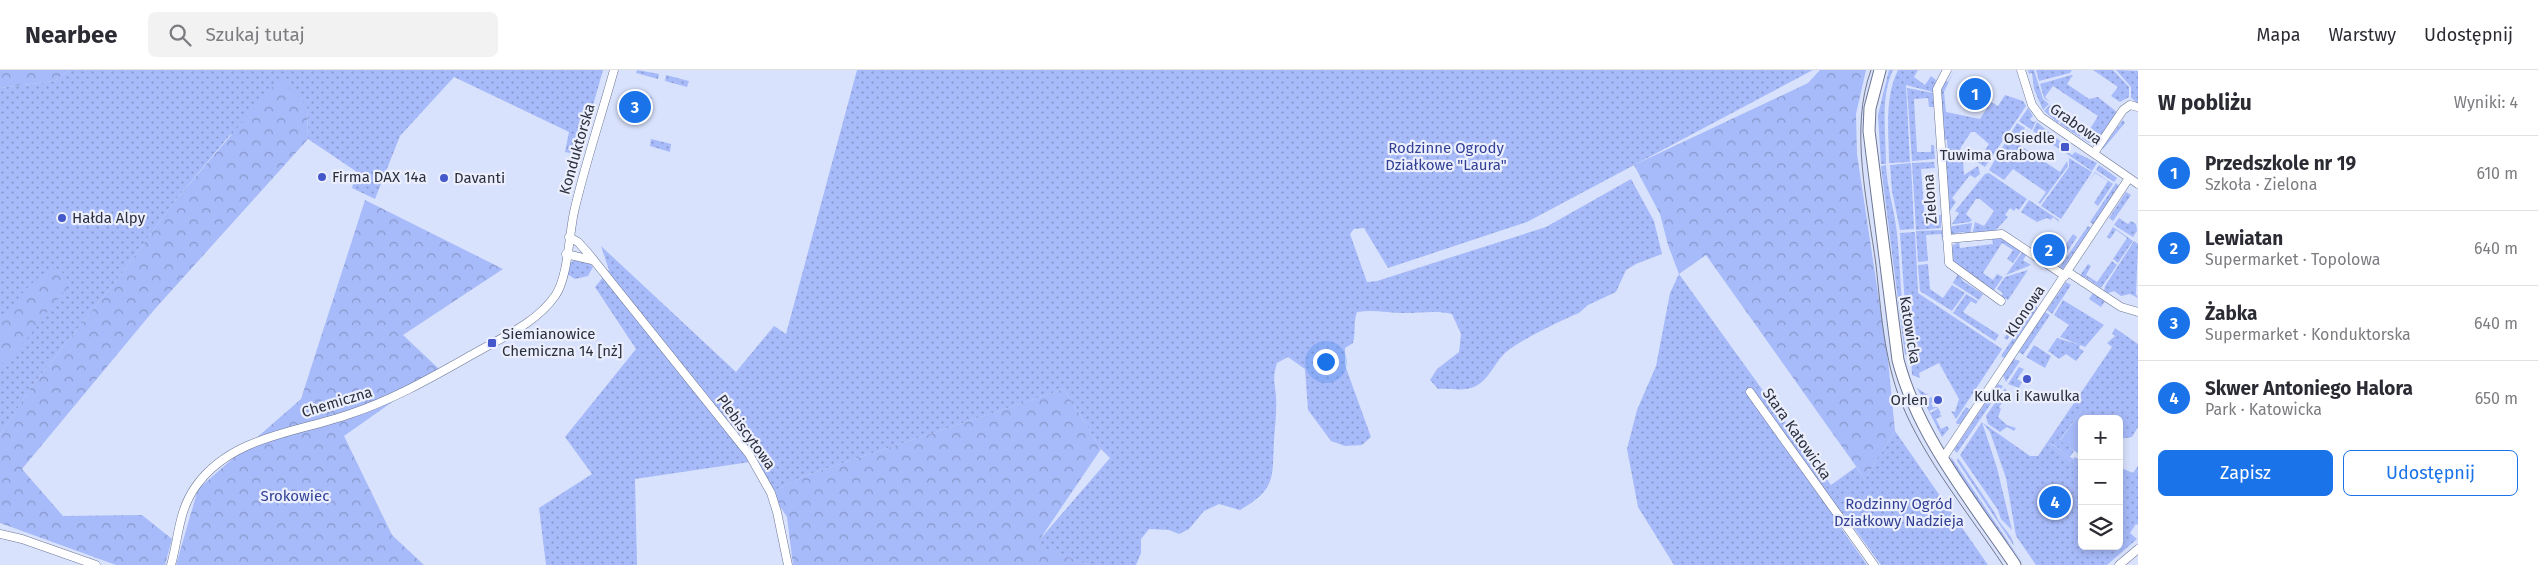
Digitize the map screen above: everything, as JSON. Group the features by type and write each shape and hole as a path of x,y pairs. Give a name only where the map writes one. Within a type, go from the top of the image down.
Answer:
{"main road":[{"name":"Katowicka","path":"1880,70 1870,108 1869,130 1898,360 1904,383 1916,411 1943,458 2015,565"}],"street":[{"name":"Konduktorska","path":"556,295 569,237 614,70"},
{"name":"Zielona","path":"1948,70 1937,90 1949,264 2002,301"},
{"name":"Grabowa","path":"2021,70 2036,112 2138,184"},
{"path":"2094,153 2123,110 2130,105 2138,108"},
{"name":"Klonowa","path":"1943,458 2129,178"},
{"path":"1947,239 2002,234 2121,307 2138,312"},
{"path":"569,237 578,242 592,260"},
{"path":"566,254 592,260"},
{"name":"Plebiscytowa","path":"592,260 749,454 761,473 778,512 788,565"},
{"name":"Chemiczna","path":"171,565 179,520 185,505 195,487 218,463 235,452 267,438 380,404 421,384 536,316 556,295"},
{"name":"Stara Katowicka","path":"1750,392 1874,565"},
{"path":"0,534 22,539 96,565"},
{"path":"2119,565 2138,549"}],"green space":[{"path":"0,70 70,70 54,81 0,88"},
{"name":"Hałda Alpy","path":"70,70 603,70 579,155 565,152 569,132 454,77 400,136 375,199 352,188 357,172 308,139 307,106 230,135 174,202 123,272 32,386 0,435 0,88 54,81"},
{"path":"637,70 659,74 658,79 636,73"},
{"name":"Rodzinne Ogrody Działkowe \"Laura\"","path":"857,70 1813,70 1527,222 1388,268 1364,228 1354,229 1350,234 1367,282 1377,281 1546,227 1631,179 1654,221 1662,254 1626,270 1616,292 1588,305 1579,313 1510,349 1500,358 1481,383 1467,389 1438,389 1430,380 1437,369 1459,352 1461,334 1452,314 1434,312 1357,312 1353,343 1345,348 1345,365 1371,437 1362,445 1345,446 1331,441 1308,410 1305,369 1288,357 1277,363 1275,373 1276,408 1272,473 1270,481 1261,495 1240,510 1219,504 1204,511 1189,529 1179,534 1169,530 1149,529 1141,539 1141,553 1136,565 1089,565 1035,545 1110,458 1101,449 1064,389 804,476 771,493 750,462 635,479 637,565 546,565 539,508 592,474 565,437 636,349 595,287 609,270 601,246 736,372 774,326 786,334"},
{"path":"1820,70 1866,70 1856,114 1857,154 1888,360 1895,431 1865,479 1706,255 1679,274 1668,245 1660,214 1634,165 1808,83"},
{"path":"1889,70 1893,70 1886,92 1885,104 1886,164 1881,164 1878,115"},
{"path":"1898,70 1918,70 1914,77 1925,85 1931,76 1936,80 1933,92 1906,85 1910,162 1889,163 1889,104"},
{"path":"2028,70 2034,70 2043,99 2049,104 2043,110 2034,89 2032,73 2029,74"},
{"path":"2036,70 2072,70 2070,73 2039,81"},
{"path":"2093,70 2113,70 2129,87 2129,97 2120,102 2111,96 2118,87"},
{"path":"2116,70 2138,71 2138,103 2131,98 2131,87"},
{"path":"1954,71 1944,92 1946,112 1980,119 1991,102 1998,106 2005,95 2023,101 2026,106 1985,167 1971,158 1979,159 1989,144 1975,132 1971,132 1961,147 1959,156 1943,160 1945,153 1948,152 1947,140 1942,140 1940,85 1944,79 1948,82"},
{"path":"666,75 689,81 687,87 665,81"},
{"path":"2073,75 2067,84 2089,99 2098,97 2118,113 2100,139 2094,135 2089,143 2082,138 2082,125 2090,129 2098,116 2053,86 2045,97 2051,103 2044,98 2040,84"},
{"path":"280,78 307,106 308,139 154,310 22,469 63,516 142,515 172,539 165,565 116,565 0,523 0,435 32,386 123,272 174,202"},
{"path":"1907,88 1933,93 1934,107 1929,107 1928,98 1914,99 1917,152 1931,152 1931,145 1934,145 1935,159 1912,161"},
{"path":"631,91 652,97 651,102 646,101 645,104 629,99"},
{"path":"2050,105 2064,114 2058,123 2044,111"},
{"path":"2028,108 2033,116 2030,119 2033,122 2036,121 2032,130 2019,121"},
{"path":"2066,115 2080,125 2080,137 2060,124"},
{"path":"2123,120 2125,123 2103,149 2102,148"},
{"path":"2037,122 2051,134 2047,140 2033,131"},
{"path":"2017,123 2025,128 2015,142 2060,172 2067,161 2068,166 2040,204 2037,201 2039,202 2046,192 2013,169 2004,180 1989,170"},
{"path":"2053,135 2067,147 2063,151 2048,142"},
{"path":"651,139 671,144 670,152 650,146"},
{"path":"2066,150 2072,155 2075,152 2097,163 2092,171 2064,152"},
{"path":"2069,158 2092,172 2061,219 2041,206 2069,167"},
{"path":"1963,159 1964,175 1978,166 1980,174 1975,178 1970,175 1952,198 1956,202 1947,215 1946,165 1944,161"},
{"path":"1934,162 1935,168 1921,169 1925,222 1939,222 1939,215 1941,215 1941,228 1916,230 1912,163"},
{"path":"1911,163 1914,229 1900,230 1892,191 1890,165"},
{"path":"1886,165 1897,234 1902,309 1908,353 1905,355 1881,166"},
{"path":"2099,165 2117,178 2114,182 2096,170"},
{"path":"2095,172 2113,184 2098,206 2094,203 2108,181 2095,173 2089,181"},
{"path":"1989,173 2027,199 2019,210 2016,208 2014,211 2010,208 2005,215 2008,217 1995,231 1972,235 1975,222 1984,226 1994,211 1980,199 1976,199 1966,214 1972,220 1970,222 1947,225 1948,222 1952,224 1959,213 1955,211 1985,174"},
{"path":"2116,183 2120,187 2117,188 2094,225 2090,222"},
{"path":"2126,192 2131,195 2113,221 2109,218"},
{"name":"Srokowiec","path":"365,200 503,269 403,335 439,369 344,436 392,535 424,565 176,565 198,489 301,399"},
{"path":"2029,200 2059,220 2057,224 2058,221 2053,217 2051,220 2047,218 2037,222 2021,212"},
{"path":"2119,218 2128,224 2131,221 2136,224 2137,231 2133,237 2114,225"},
{"path":"1972,223 1970,235 1965,235 1964,232 1956,233 1956,238 1950,234 1947,227"},
{"path":"2088,226 2091,228 2061,272 2059,268"},
{"path":"2113,227 2133,241 2118,263 2113,259 2127,238 2116,230 2110,239 2107,237"},
{"path":"1942,230 1943,243 1941,234 1926,235 1928,261 1918,262 1916,231"},
{"path":"1915,232 1918,293 2002,349 1956,419 1951,411 1955,412 1959,399 1939,363 1919,373 1920,378 1912,375 1911,358 1913,356 1906,319 1900,233"},
{"path":"2073,234 2077,237 2062,260 2057,257"},
{"path":"1992,238 2003,238 2022,250 2013,263 2007,259 2013,250 2002,243 1983,273 1993,280 1997,274 2003,277 1992,293 1950,261 1953,245 1959,242 1960,248 1993,244"},
{"path":"2134,241 2138,244 2136,294 2138,298 2130,294 2121,296 2114,291 2108,293 2104,291 2105,286"},
{"path":"2023,251 2027,254 2023,260 2031,265 2006,275"},
{"path":"576,259 587,261 593,267 588,276 575,279 567,274 568,265"},
{"path":"2112,261 2117,265 2101,288 2085,277 2079,277 2088,264 2091,266 2086,275 2097,282"},
{"path":"1928,264 1930,289 1943,298 1952,285 1965,293 1952,311 1920,291 1918,265"},
{"path":"2028,270 2008,300 2001,296 2003,293 1997,289 2005,277"},
{"path":"51,271 61,271 67,278 66,290 18,350 0,366 0,321 25,290 40,276"},
{"name":"Rodzinny Ogród Działkowy Nadzieja","path":"1679,274 1831,485 1856,467 1865,479 1895,431 1988,565 1881,565 1843,513 1836,521 1867,565 1674,565 1638,507 1627,449 1637,410 1656,366 1670,293"},
{"path":"1958,274 1963,281 1983,294 1979,300 1953,283"},
{"path":"2066,282 2071,285 2052,314 2047,310"},
{"path":"2093,293 2105,301 2101,307 2089,299"},
{"path":"1966,294 1978,301 1976,304 1971,301 1963,312 1999,335 1995,341 1953,313"},
{"path":"2063,300 2104,325 2085,347 2060,337 2069,325 2054,315"},
{"path":"2035,305 2039,310 2036,310 2006,359 2001,356"},
{"path":"2045,312 2050,315 2023,355 2019,352"},
{"path":"2020,315 2023,317 2007,340 2004,338"},
{"path":"2115,328 2138,344 2138,427 2132,437 2123,438 2123,415 2086,415 2081,411 2060,440 2074,451 2070,457 2051,443 2048,445 2078,466 2078,550 2123,550 2123,469 2133,473 2138,466 2138,525 2136,524 2130,533 2137,539 2107,565 2036,565 2016,536 2006,478 1990,432 1983,423 2030,456 2038,456 2112,347 2107,343 2115,336 2112,334"},
{"path":"2057,338 2080,345 2079,348 2084,351 2076,361 2066,354 2059,359 2048,351"},
{"path":"2034,345 2051,356 2045,368 2026,357"},
{"path":"2014,359 2020,361 2006,382 2003,375"},
{"path":"2019,367 2024,369 2017,379 2022,382 2019,388 2008,384"},
{"path":"1998,384 2003,386 1957,453 1954,450"},
{"path":"1917,388 1926,394 1929,393 1925,396 1926,399 1932,397 1934,401 1931,403 1933,407 1938,407 1929,411 1931,413 1938,408 1941,413 1939,414 1942,416 1936,419 1941,429 1947,426 1949,429 1942,437"},
{"path":"2005,388 2009,394 1999,407 2001,409 1998,417 2007,425 2016,428 2014,431 2007,427 2000,432 1988,424 1986,416"},
{"path":"1064,389 1101,449 1036,545 1089,565 793,565 787,517 771,493 804,476"},
{"path":"1966,407 1971,410 1962,424 1957,424 1956,422"},
{"path":"2081,411 2086,415 2078,415"},
{"path":"2078,415 2078,453 2060,441"},
{"path":"1982,422 1997,468 2012,530 2001,519 1998,510 1960,455"},
{"path":"2050,443 2073,459 2075,457 2078,459 2078,466 2048,445"},
{"path":"1951,457 2024,565 2008,543 2004,542 1952,463"},
{"path":"1958,458 1999,522 2011,537 2014,546 1957,461"}],"tram line":[{"path":"1871,70 1861,117 1862,167 1884,335 1895,386 1911,423 1934,465 2003,565"}],"place":[{"name":"Przedszkole nr 19","path":"1975,94"},
{"name":"Żabka","path":"635,107"},
{"name":"Osiedle Tuwima Grabowa","path":"2065,147"},
{"name":"Firma DAX 14a","path":"322,177"},
{"name":"Davanti","path":"444,178"},
{"name":"Hałda Alpy","path":"62,218"},
{"name":"Lewiatan","path":"2049,250"},
{"name":"Siemianowice Chemiczna 14 [nż]","path":"492,343"},
{"name":"Kulka i Kawulka","path":"2027,379"},
{"name":"Orlen","path":"1938,400"},
{"name":"Skwer Antoniego Halora","path":"2055,502"}]}
